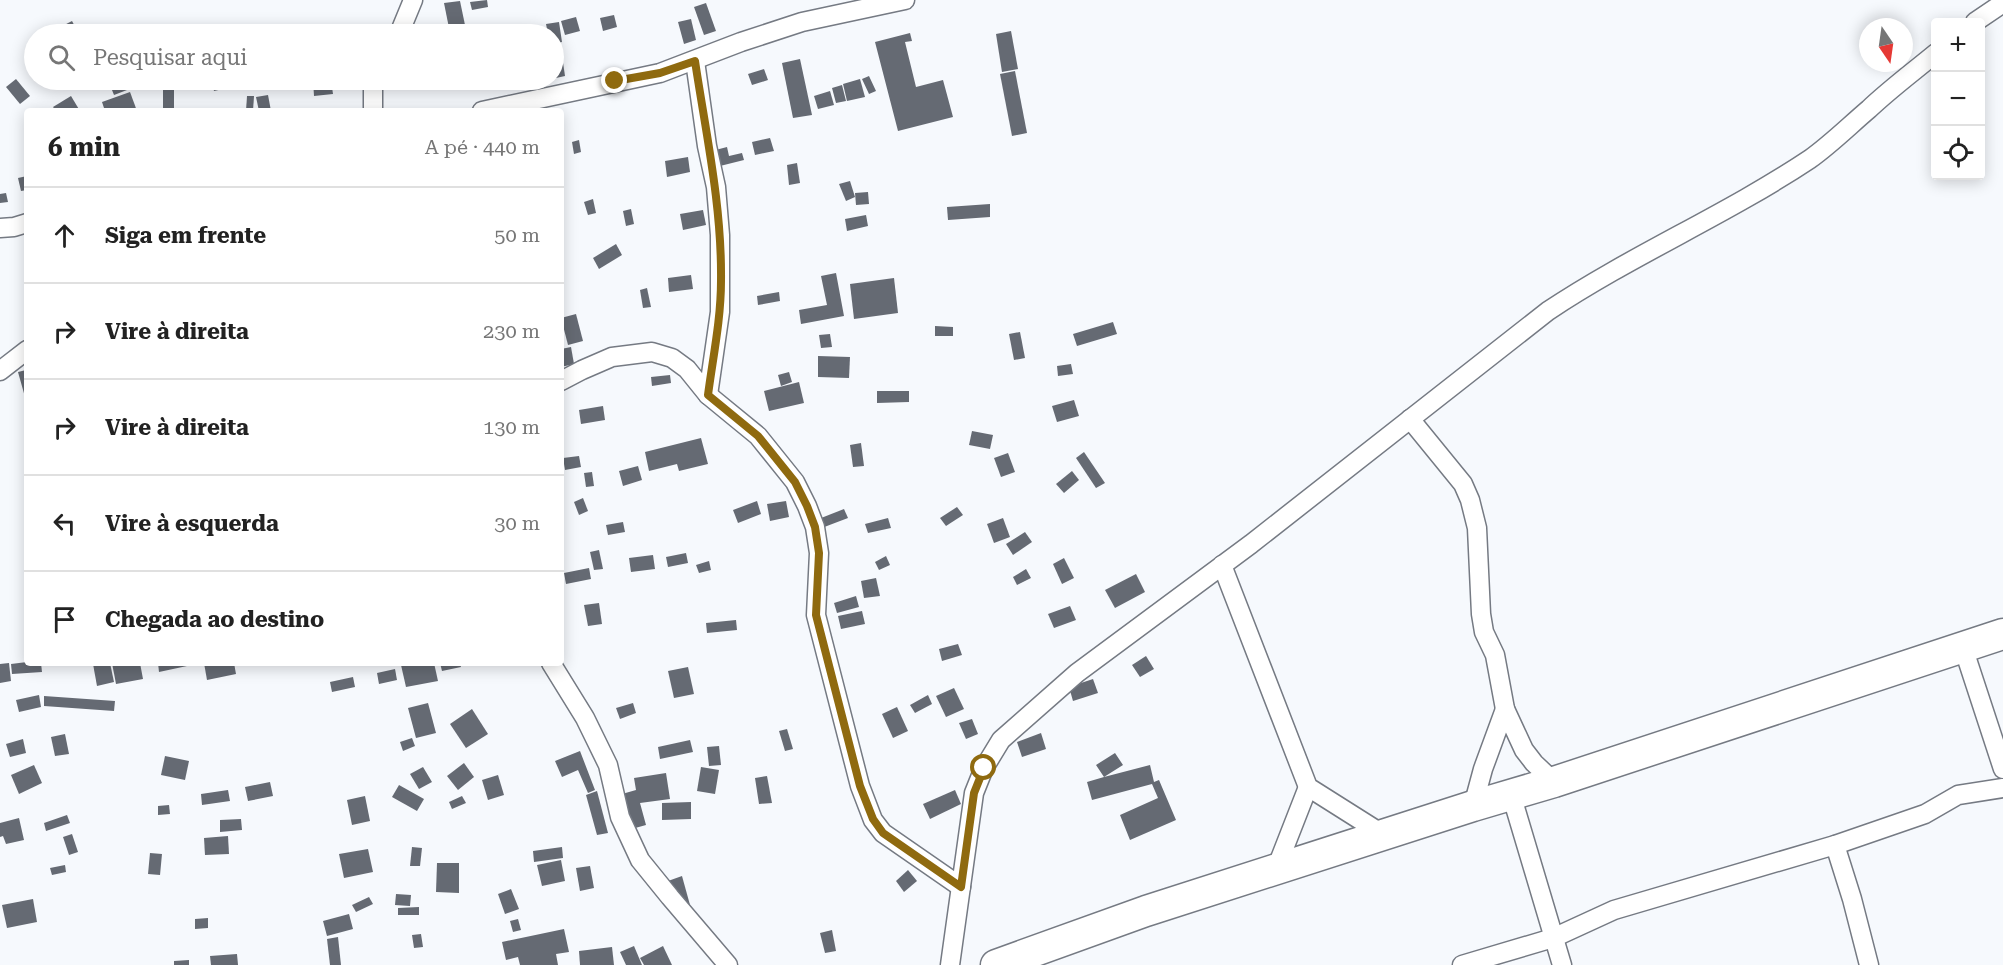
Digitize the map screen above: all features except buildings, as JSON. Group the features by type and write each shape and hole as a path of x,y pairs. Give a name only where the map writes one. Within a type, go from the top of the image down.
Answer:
{"main road":[{"path":"996,965 1146,911 1554,782 2003,634"}],"street":[{"path":"403,24 413,0"},
{"path":"496,108 660,73 802,22 878,3 905,0"},
{"path":"1981,18 2003,3"},
{"path":"950,965 974,793 984,768 1001,740 1077,673 1222,565 1548,310 1591,282 1722,212 1810,159 1832,143 1869,108 1931,56"},
{"path":"695,61 707,146 716,187 720,235 720,312 708,395"},
{"path":"373,90 373,108"},
{"path":"0,228 24,224"},
{"path":"0,371 24,352"},
{"path":"564,379 612,357 652,352 672,358 687,369 708,395 758,436 795,482 815,527 819,553 816,615 860,786 873,819 883,833 961,887"},
{"path":"1410,419 1463,484 1470,500 1478,528 1481,614 1484,632 1495,655 1505,709 1524,750 1554,782"},
{"path":"1222,565 1308,787 1384,835"},
{"path":"1963,647 2003,769"},
{"path":"553,666 585,718 608,765 620,817 640,860 728,965"},
{"path":"1473,806 1483,769 1505,709"},
{"path":"1276,869 1308,787"},
{"path":"1463,965 1553,938 1614,910 1835,845 1925,814 1958,795 2003,788"},
{"path":"1511,794 1562,965"},
{"path":"1835,845 1869,965"}],"route":[{"path":"615,81 660,73 695,61 707,146 716,187 720,235 720,312 708,395 758,436 795,482 807,506 815,527 819,553 816,615 860,786 873,819 883,833 961,887 974,793 984,768"}]}
